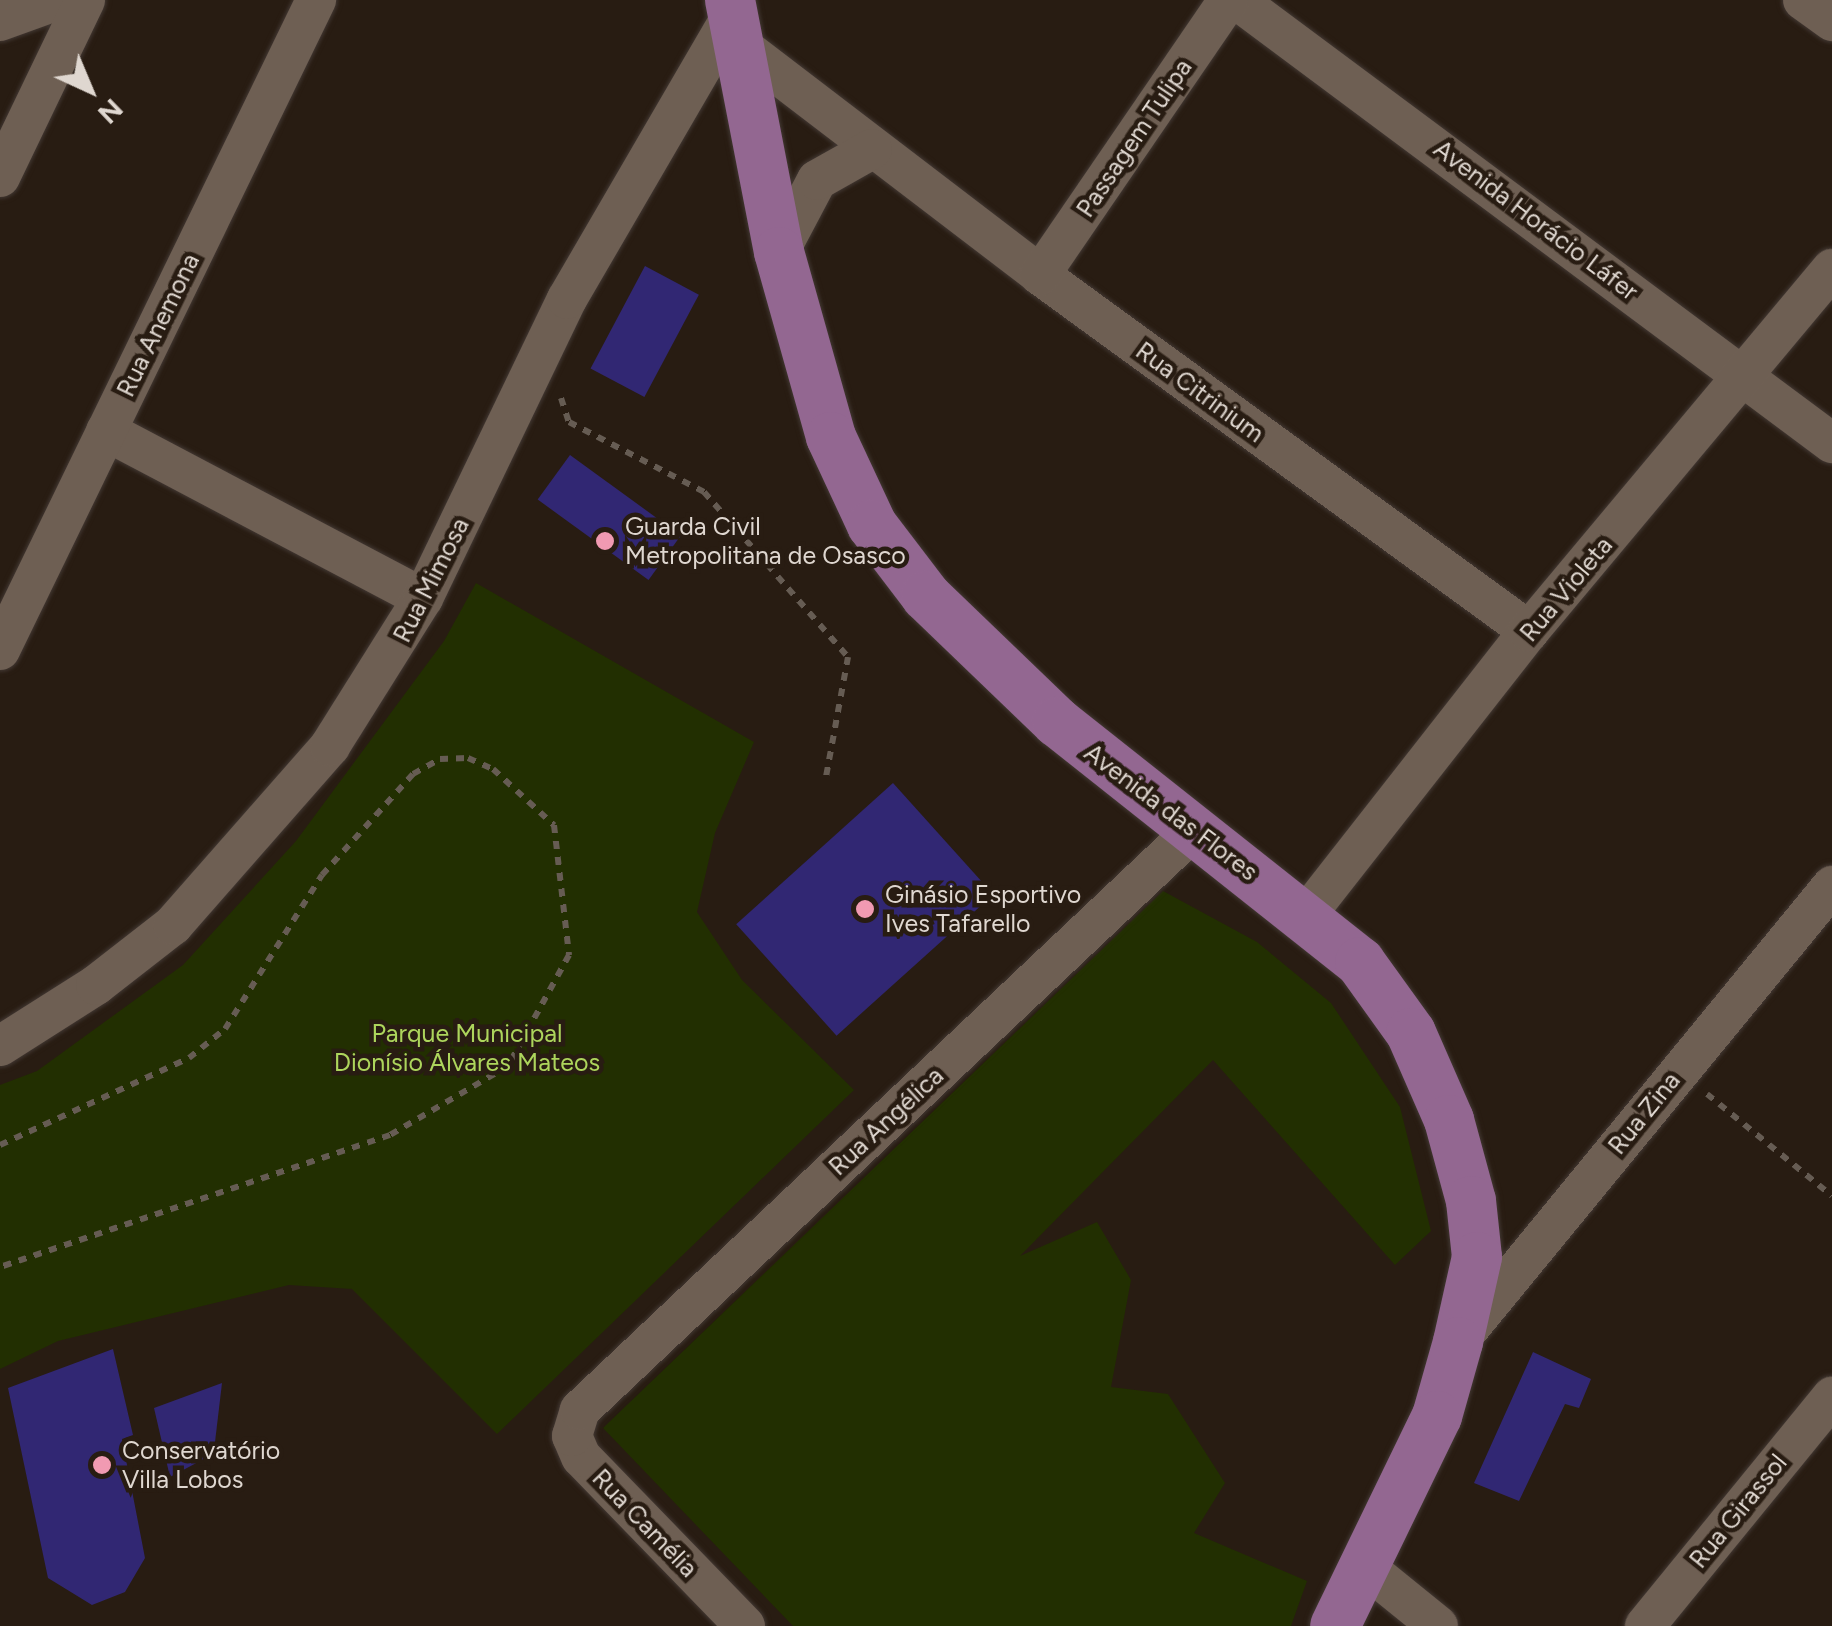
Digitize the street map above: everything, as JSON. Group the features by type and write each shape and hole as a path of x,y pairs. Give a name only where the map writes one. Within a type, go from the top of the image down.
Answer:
{"main road":[{"name":"Avenida das Flores","path":"735,19 779,252 831,437 872,525 926,596 1056,722 1192,832 1306,914 1360,962 1411,1033 1448,1120 1472,1201 1477,1257 1437,1416 1335,1626"}],"street":[{"path":"0,21 58,0"},
{"path":"0,177 85,0"},
{"name":"Rua Anemona","path":"0,650 316,0"},
{"path":"1803,0 1832,21"},
{"name":"Passagem Tulipa","path":"1040,276 1246,3"},
{"name":"Avenida Horácio Láfer","path":"1246,3 1832,443"},
{"name":"Rua Citrinium","path":"735,19 872,149 1530,632"},
{"name":"Rua Mimosa","path":"0,1046 96,985 173,924 247,846 330,746 423,598 546,351 567,299 735,19"},
{"path":"779,252 816,180 872,149"},
{"name":"Rua Violeta","path":"1306,914 1530,632 1832,270"},
{"path":"106,431 423,598"},
{"name":"Rua Angélica","path":"580,1410 1192,832"},
{"name":"Rua Zina","path":"1458,1342 1832,886"},
{"name":"Rua Girassol","path":"1645,1626 1832,1397"},
{"name":"Rua Camélia","path":"580,1410 572,1436 581,1457 745,1626"},
{"path":"1364,1566 1438,1626"}],"path":[{"path":"546,351 568,422 704,492 848,657 825,782"},
{"path":"0,1146 189,1058 225,1029 322,875 413,774 440,760 468,758 493,769 554,825 569,955 508,1066 390,1135 0,1267"},
{"path":"1679,1071 1832,1196"}],"green space":[{"name":"Parque Municipal Dionísio Álvares Mateos","path":"476,583 754,742 715,833 697,912 742,980 854,1090 497,1434 352,1289 289,1285 58,1341 0,1369 0,1085 37,1071 183,965 296,841 444,641"},
{"path":"1163,891 1257,942 1331,1003 1400,1107 1431,1231 1395,1265 1213,1060 1020,1256 1097,1222 1131,1280 1111,1387 1168,1394 1225,1483 1194,1533 1307,1581 1291,1626 793,1626 603,1428"}],"building":[{"path":"645,266 699,295 644,397 591,368"},
{"path":"570,455 681,536 649,580 538,499"},
{"name":"Ginásio Esportivo Ives Tafarello","path":"893,783 993,894 837,1036 736,924"},
{"path":"113,1349 133,1435 122,1439 145,1558 125,1592 92,1605 48,1578 8,1388"},
{"path":"1533,1352 1591,1379 1579,1408 1565,1404 1519,1501 1474,1483"},
{"path":"222,1383 215,1442 202,1460 170,1477 154,1408"}],"place":[{"name":"Guarda Civil Metropolitana de Osasco","path":"605,541"},
{"name":"Ginásio Esportivo Ives Tafarello","path":"865,909"},
{"name":"Conservatório Villa Lobos","path":"102,1465"}]}
